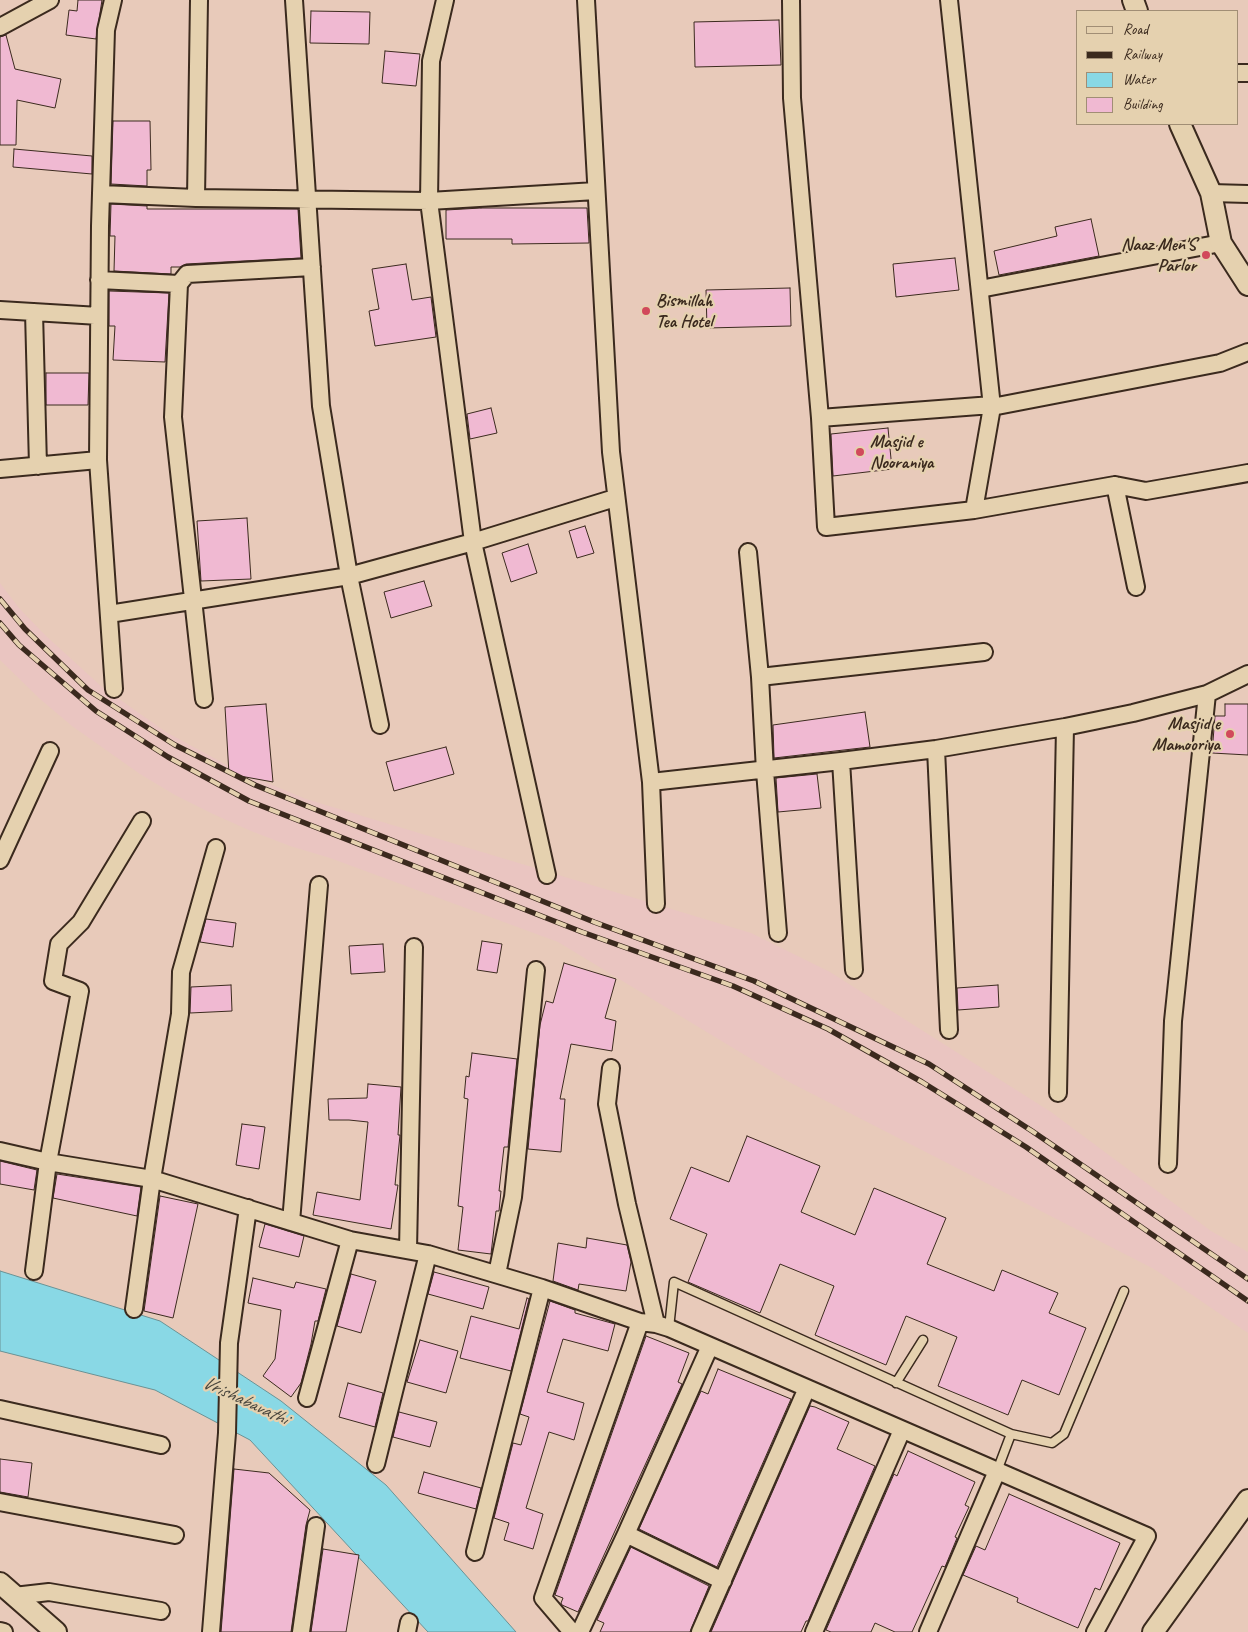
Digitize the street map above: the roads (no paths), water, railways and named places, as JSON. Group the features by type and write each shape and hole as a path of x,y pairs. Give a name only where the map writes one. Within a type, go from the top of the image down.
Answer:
{"street":[{"path":"0,27 50,0"},
{"path":"113,0 106,30 99,280 98,460 114,689"},
{"path":"196,198 199,0"},
{"path":"294,0 321,406 349,576 380,725"},
{"path":"445,0 431,61 429,201 472,542 547,875"},
{"path":"586,0 610,442 615,498 651,782 656,904"},
{"path":"791,0 792,98 820,418 826,527 974,510 1115,485 1146,491 1248,473"},
{"path":"950,0 992,407 974,510"},
{"path":"1180,125 1211,193 1221,243 1248,285"},
{"path":"101,194 196,198 429,201 596,191"},
{"path":"1211,193 1248,194"},
{"path":"980,288 1221,243"},
{"path":"204,699 173,417 178,284 186,274 312,267"},
{"path":"99,280 178,284"},
{"path":"0,310 99,316"},
{"path":"34,312 38,466"},
{"path":"820,418 992,405 992,407 1220,363 1248,352"},
{"path":"0,469 98,460"},
{"path":"1115,485 1136,587"},
{"path":"109,614 349,576 472,542 615,498"},
{"path":"748,552 760,677 765,771 778,932"},
{"path":"760,677 984,652"},
{"path":"651,782 765,771 936,749 1065,727 1133,713 1207,694 1248,674"},
{"path":"1168,1164 1173,1021 1207,694"},
{"path":"1058,1093 1065,727"},
{"path":"936,749 949,1030"},
{"path":"0,860 50,751"},
{"path":"841,761 854,970"},
{"path":"34,1271 48,1162 80,991 54,981 59,944 81,922 142,821"},
{"path":"134,1309 152,1179 180,1014 181,972 216,848"},
{"path":"291,1222 319,886"},
{"path":"408,1250 414,947"},
{"path":"497,1274 512,1197 536,970"},
{"path":"611,1068 607,1104 627,1204 663,1326"},
{"path":"0,1151 48,1162 152,1179 350,1240 428,1254 542,1288 640,1322 663,1326 1147,1536 1095,1632"},
{"path":"211,1632 228,1434 229,1342 248,1208"},
{"path":"307,1398 350,1240"},
{"path":"376,1464 428,1254"},
{"path":"475,1552 542,1288"},
{"path":"572,1632 542,1598 640,1322"},
{"path":"580,1632 710,1346"},
{"path":"700,1632 807,1388"},
{"path":"0,1410 160,1445"},
{"path":"814,1632 902,1430"},
{"path":"928,1632 997,1471"},
{"path":"1153,1632 1248,1500"},
{"path":"0,1502 175,1535"},
{"path":"302,1632 316,1526"},
{"path":"626,1534 723,1581"},
{"path":"7,1589 49,1592 161,1611"},
{"path":"7,1589 56,1632"}],"lane":[{"path":"663,1326 674,1282 1011,1434 1052,1443 1064,1434 1124,1291"},
{"path":"896,1383 923,1340"},
{"path":"997,1471 1011,1434"}],"water":[{"name":"Vrishabavathi","path":"0,1271 160,1321 281,1401 386,1485 516,1632 428,1632 250,1440 155,1390 0,1351"}],"railway":[{"path":"0,599 25,629 88,690 175,745 255,785 594,922 754,981 929,1064 1032,1131 1248,1279"},
{"path":"0,623 19,645 96,711 168,757 249,801 582,932 733,986 828,1029 922,1082 1026,1147 1248,1301"}],"place":[{"name":"Naaz Men'S Parlor","path":"1206,255"},
{"name":"Bismillah Tea Hotel","path":"646,311"},
{"name":"Masjid e Nooraniya","path":"860,452"},
{"name":"Masjid e Mamooriya","path":"1230,734"}]}
